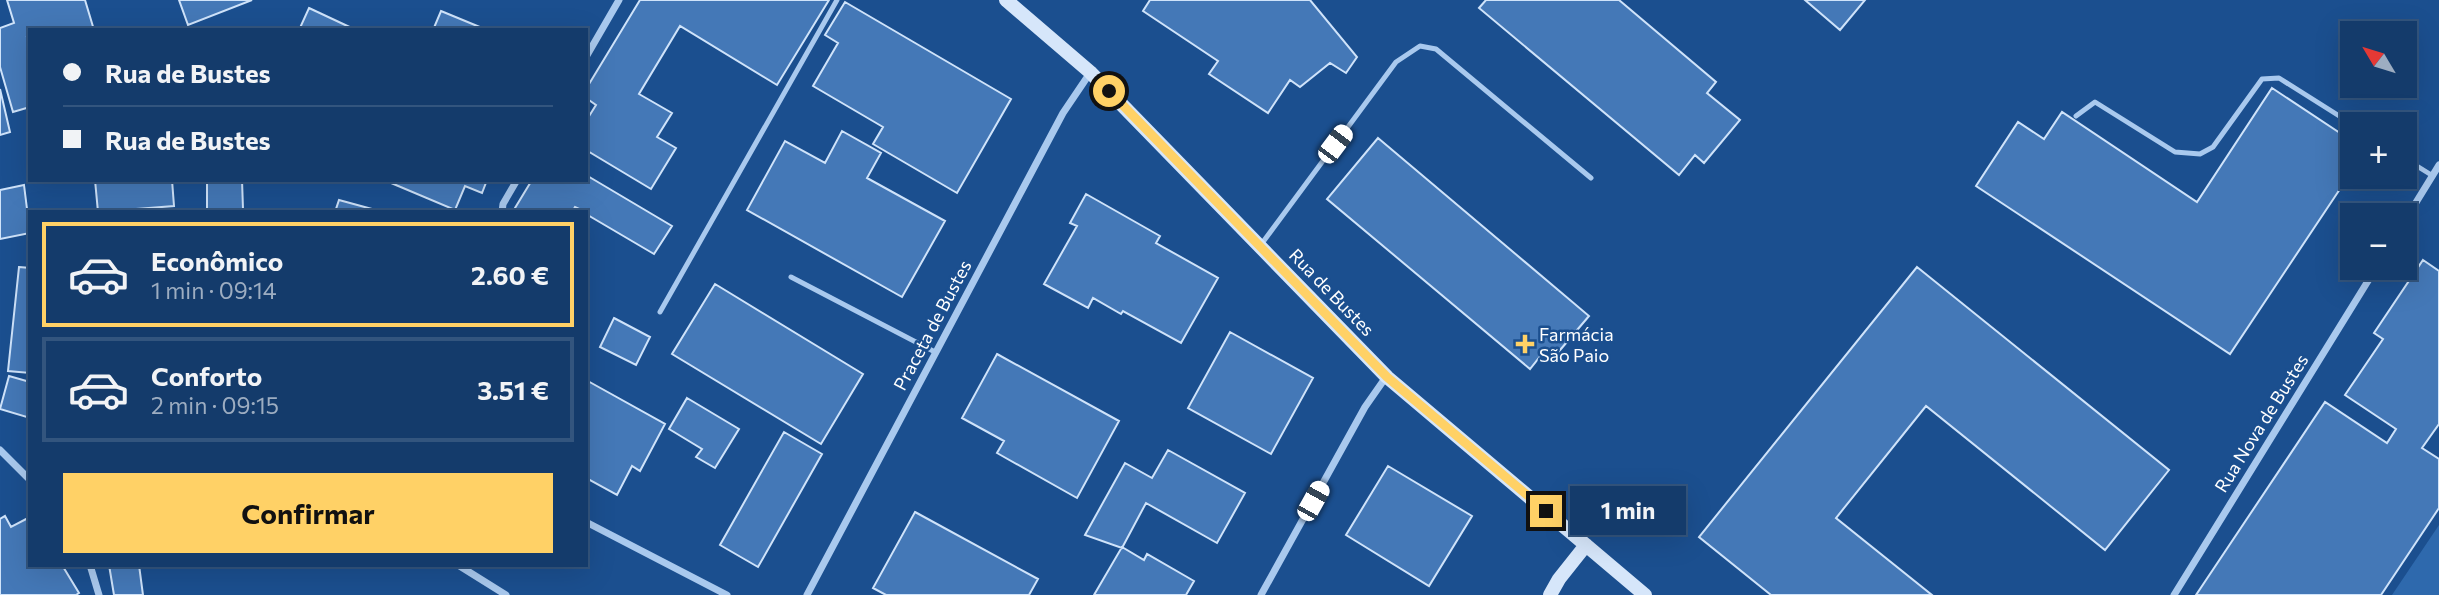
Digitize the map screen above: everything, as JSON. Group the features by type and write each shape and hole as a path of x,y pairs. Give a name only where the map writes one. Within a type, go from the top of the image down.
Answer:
{"main road":[{"name":"Rua de Bustes","path":"1006,0 1090,72 1387,377 1645,595"},
{"path":"1550,595 1586,545"}],"street":[{"path":"588,54 619,0"},
{"name":"Praceta de Bustes","path":"807,595 1063,113 1090,72"},
{"path":"2416,203 2439,165"},
{"path":"502,210 516,182"},
{"name":"Rua Nova de Bustes","path":"2174,595 2369,280"},
{"path":"1261,595 1365,407 1387,377"},
{"path":"0,450 28,478"},
{"path":"588,523 727,595"},
{"path":"91,567 99,595"},
{"path":"461,567 506,595"}],"lane":[{"path":"660,312 837,0"},
{"path":"1259,246 1396,62 1420,47 1437,49 1591,178"},
{"path":"2076,116 2095,102 2175,152 2200,154 2213,147 2262,79 2279,78 2340,116"},
{"path":"2417,166 2433,176"},
{"path":"791,277 935,352"}],"shaded area":[{"path":"2439,525 2439,595 2392,595"}],"building":[{"path":"7,0 85,0 93,28 28,28 28,108 13,112 0,67 0,28 14,23"},
{"path":"179,0 252,0 188,25"},
{"path":"640,0 829,0 777,85 680,26 639,94 672,113 657,137 676,148 651,189 588,151 588,118 596,105 588,99 588,86"},
{"path":"1150,0 1310,0 1357,57 1346,73 1330,63 1300,87 1290,80 1268,113 1209,74 1218,61 1143,11"},
{"path":"1486,0 1619,0 1716,82 1707,93 1740,120 1704,163 1695,155 1679,175 1479,8"},
{"path":"1805,0 1865,0 1840,30"},
{"path":"845,2 1011,99 957,193 873,144 883,127 813,86 838,43 825,35"},
{"path":"309,8 352,28 300,28"},
{"path":"441,11 482,28 434,28"},
{"path":"2272,88 2340,133 2340,189 2230,354 1976,186 2018,122 2044,139 2062,112 2197,202"},
{"path":"0,89 10,132 0,135"},
{"path":"842,131 881,153 867,178 945,221 902,297 747,210 785,141 825,163"},
{"path":"1378,138 1589,316 1555,356 1546,349 1530,369 1327,199"},
{"path":"588,176 672,226 654,254 588,215 588,210 575,207 573,210 515,208 531,182 588,182"},
{"path":"95,182 172,182 174,206 98,210"},
{"path":"207,182 242,182 243,209 207,210"},
{"path":"389,182 486,182 482,193 465,186 455,210"},
{"path":"24,185 28,233 0,239 0,190"},
{"path":"1086,194 1160,236 1156,243 1218,278 1181,343 1093,298 1088,308 1044,284 1077,226 1070,223"},
{"path":"339,200 376,210 336,210"},
{"path":"2423,260 2439,271 2439,424 2422,448 2439,459 2439,508 2381,595 2196,595 2325,402 2387,443 2396,429 2345,395 2383,339 2374,333 2410,280 2417,280 2417,269"},
{"path":"19,267 28,268 28,373 8,371"},
{"path":"1917,267 2169,470 2105,550 1926,406 1836,518 1932,595 1771,595 1699,537"},
{"path":"715,284 863,374 821,444 672,354"},
{"path":"614,318 650,337 636,365 600,347"},
{"path":"1230,332 1313,378 1271,454 1188,408"},
{"path":"997,354 1119,421 1077,498 997,453 1004,441 962,418"},
{"path":"9,376 28,381 28,417 0,409"},
{"path":"588,381 665,424 640,471 632,466 617,495 588,479"},
{"path":"687,398 739,429 715,468 696,457 702,449 669,429"},
{"path":"784,432 822,454 758,567 720,545"},
{"path":"1168,450 1245,493 1217,543 1146,503 1122,548 1085,535 1125,463 1152,478"},
{"path":"1388,466 1472,516 1429,586 1346,535"},
{"path":"915,512 1038,579 1029,595 886,595 873,588"},
{"path":"5,516 11,527 28,518 28,567 63,567 79,593 0,595 0,519"},
{"path":"1122,547 1144,560 1147,554 1194,581 1186,595 1094,595"},
{"path":"109,567 139,567 143,595 114,595"}],"place":[{"name":"Farmácia São Paio","path":"1525,344"}],"route":[{"path":"1109,91 1387,377 1546,511"}]}
